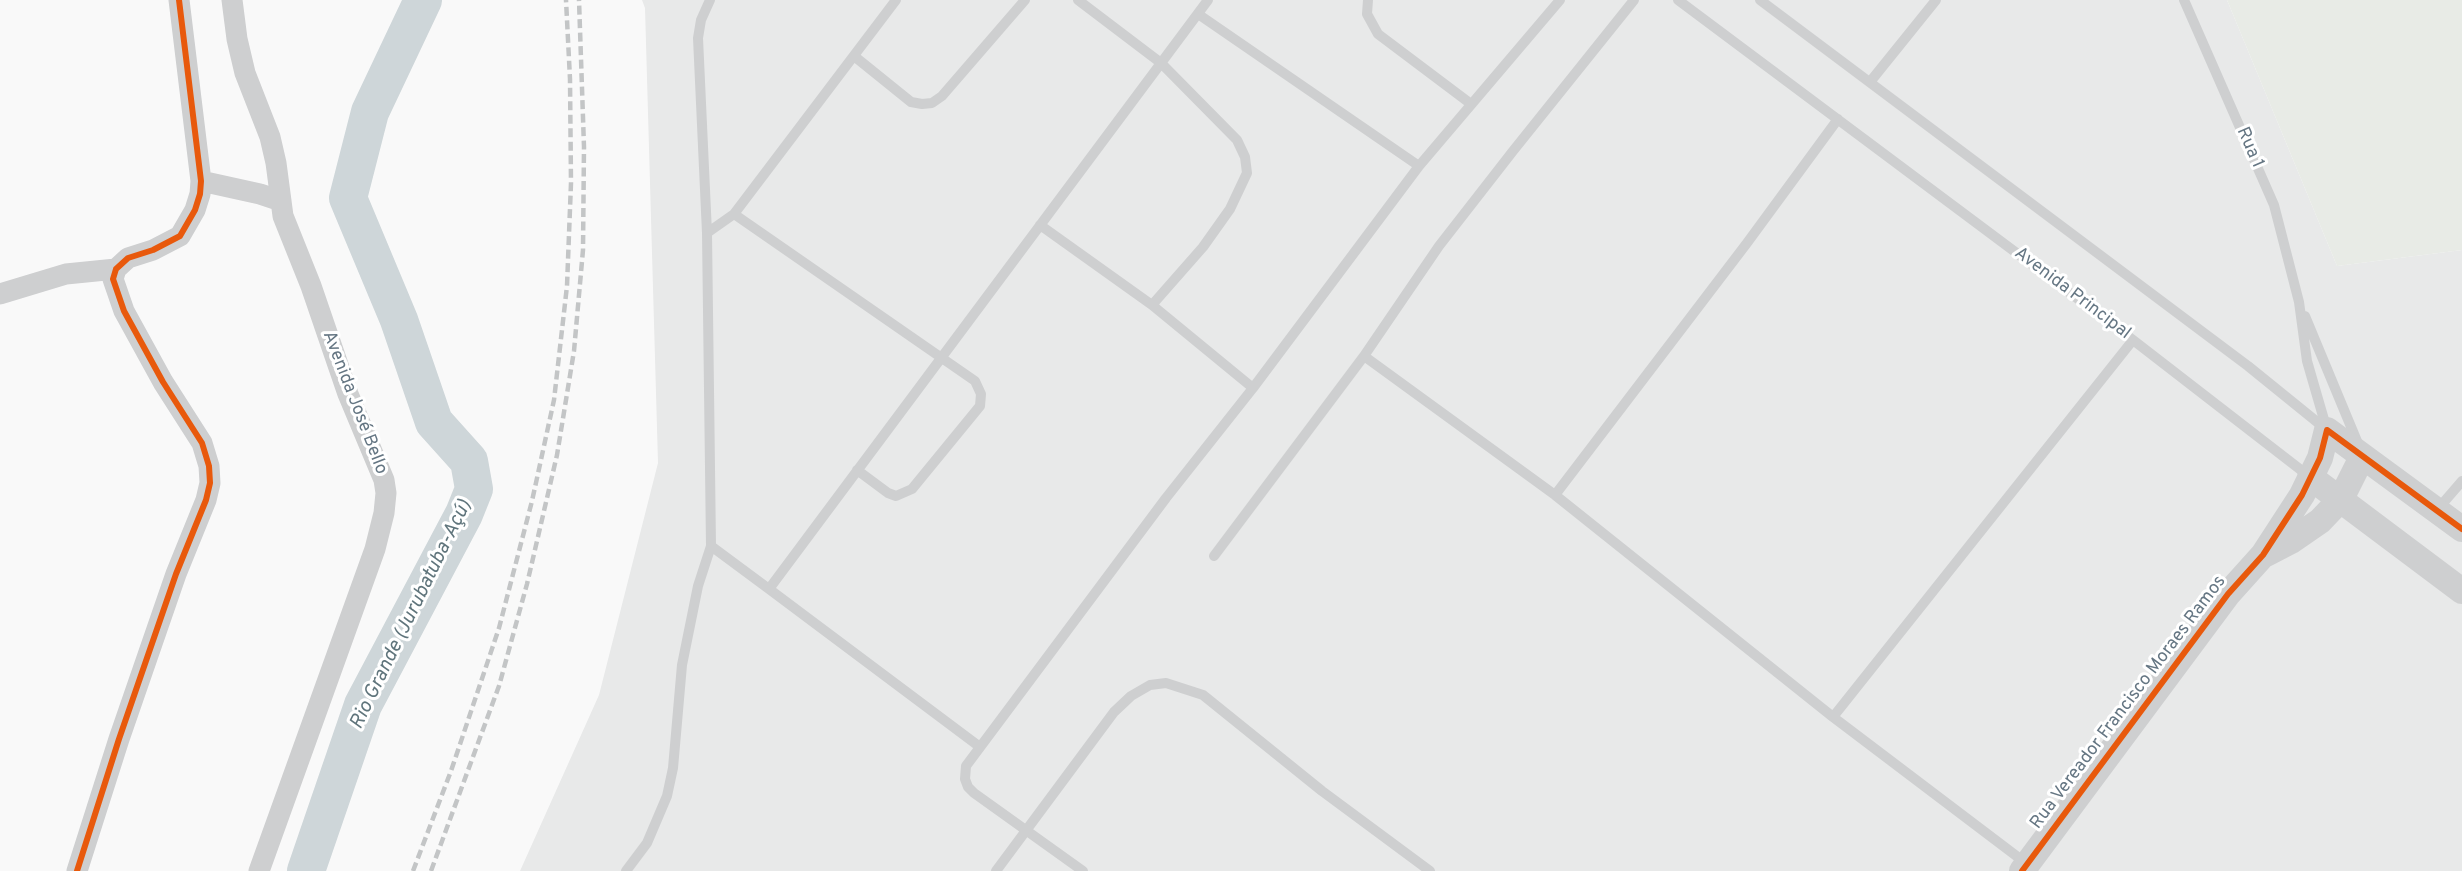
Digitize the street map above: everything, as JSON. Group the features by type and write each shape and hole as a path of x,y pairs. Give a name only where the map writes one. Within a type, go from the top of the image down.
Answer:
{"street":[{"path":"77,871 126,717 176,574 206,500 210,483 209,466 202,443 163,382 124,311 113,279 116,269 128,258 153,250 180,236 195,210 201,181 179,0"},
{"name":"Avenida José Bello","path":"232,0 233,18 243,62 270,137 283,216 311,286 348,394 384,480 386,493 384,513 375,549 260,871"},
{"path":"201,181 281,201"},
{"path":"0,294 66,274 116,269"},
{"path":"2263,555 2302,495 2323,449 2327,430 2462,529"},
{"path":"2263,555 2291,541 2320,521 2341,499 2362,457"},
{"name":"Avenida Principal","path":"2310,477 2462,591"},
{"name":"Rua Vereador Francisco Moraes Ramos","path":"2025,868 2228,594 2263,555"}],"lane":[{"path":"626,871 647,843 667,796 673,768 682,664 698,586 711,546 707,234 698,38 701,20 710,0"},
{"path":"707,234 734,214 896,0"},
{"path":"854,56 911,102 932,103 942,96 1025,0"},
{"path":"1078,0 1161,63 1237,140 1245,158 1247,173 1230,209 1203,247 1152,305"},
{"path":"769,589 1208,0"},
{"path":"1368,0 1367,14 1377,34 1471,104"},
{"path":"1083,871 968,787 965,780 966,766 1166,498 1253,388 1419,166 1560,0"},
{"path":"1214,556 1364,356 1439,246 1634,0"},
{"name":"Avenida Principal","path":"1678,0 2133,340 2310,477"},
{"path":"1760,0 2248,366 2327,430"},
{"path":"1870,82 1936,0"},
{"name":"Rua 1","path":"2184,0 2274,206 2299,302 2307,361 2327,430"},
{"path":"1198,14 1419,166"},
{"path":"1554,495 1740,252 1838,119"},
{"path":"734,214 975,381 981,394 980,406 912,489 896,496 888,493 857,470"},
{"path":"1040,225 1152,305 1253,388"},
{"name":"Rua 1","path":"2299,302 2342,403 2362,457"},
{"path":"1833,717 2133,340"},
{"path":"1364,356 1554,495 2025,868"},
{"path":"2434,508 2462,481"},
{"path":"711,546 980,747"},
{"path":"996,871 1028,831 1114,712 1131,696 1150,685 1166,683 1203,695 1322,791 1430,871"}],"shaded area":[{"path":"642,0 2227,0 2337,266 2462,250 2462,871 520,871 599,695 658,463 645,8"},
{"path":"2227,0 2462,0 2462,250 2337,266"}],"waterway":[{"name":"Rio Grande (Jurubatuba-Açú)","path":"306,871 363,705 464,514 474,489 469,461 434,422 399,320 348,198 370,112 423,0"}],"railway":[{"path":"413,871 451,771 499,628 532,501 554,400 567,286 571,183 570,79 566,0"},
{"path":"431,871 499,686 527,584 557,455 574,351 583,250 584,147 579,0"}],"cycle path":[{"path":"77,871 119,739 176,574 206,500 210,483 209,466 202,443 163,382 124,311 113,279 116,269 128,258 153,250 180,236 195,210 200,194 201,181 179,0"},
{"path":"2022,871 2228,594 2263,555 2302,495 2320,458 2327,430 2462,529"}]}
